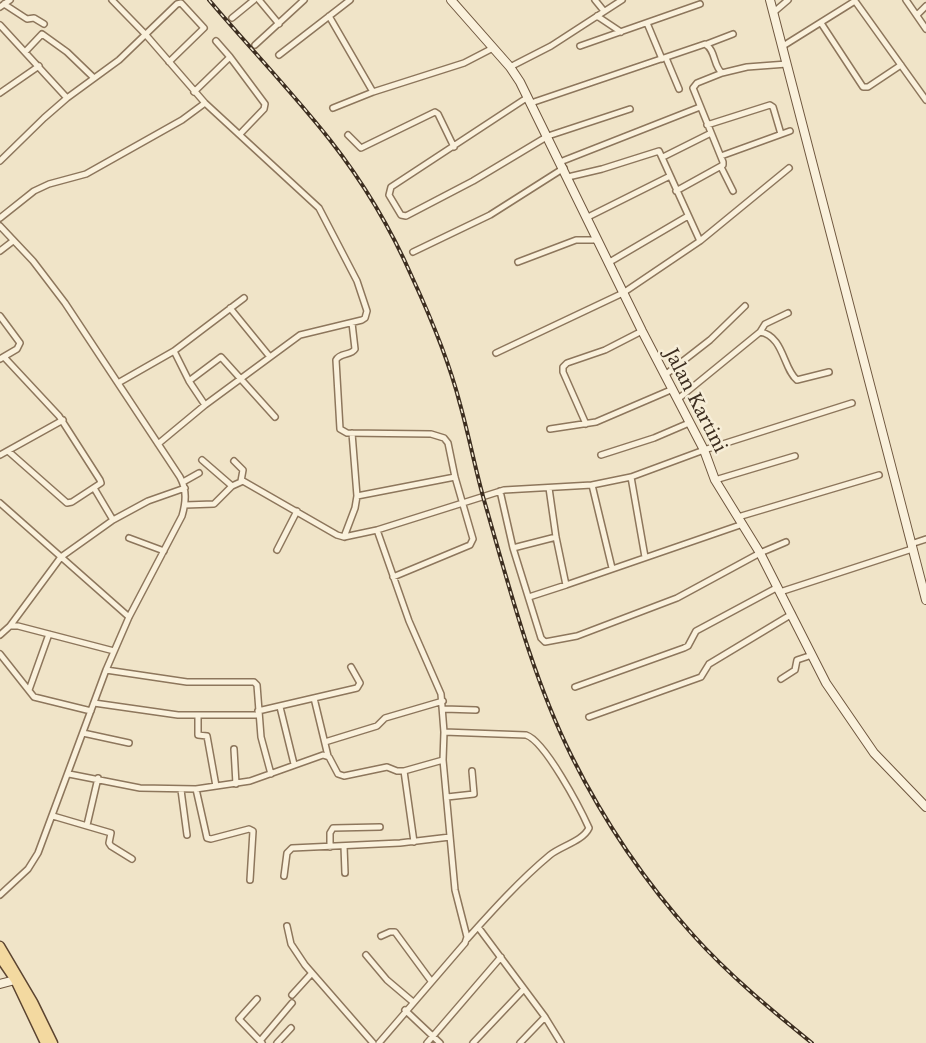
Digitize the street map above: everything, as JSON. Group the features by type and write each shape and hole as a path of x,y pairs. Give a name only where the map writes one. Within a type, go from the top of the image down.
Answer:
{"main road":[{"path":"0,946 33,1002 53,1043"},
{"path":"0,958 15,980 45,1043"}],"street":[{"path":"10,0 2,6 27,19 34,18 44,24"},
{"path":"112,0 146,35 205,104 315,204 322,213 357,281 367,311 363,319 352,323 304,332 241,378 158,444"},
{"path":"232,18 257,0 279,24"},
{"path":"255,45 304,0"},
{"name":"Jalan Kartini","path":"452,0 510,67 529,100 596,240 704,450 715,480 760,553 829,687 874,753 926,807"},
{"path":"595,0 604,12"},
{"path":"510,67 551,46 622,0"},
{"path":"770,0 926,600"},
{"path":"774,12 788,0"},
{"path":"906,0 926,29"},
{"path":"279,55 349,1"},
{"path":"783,46 856,1 926,100"},
{"path":"0,161 66,98 115,63 179,3 183,4 203,25 202,31 169,62"},
{"path":"580,46 700,4"},
{"path":"917,15 926,6"},
{"path":"329,16 373,92"},
{"path":"597,16 621,32"},
{"path":"647,23 678,89"},
{"path":"821,23 863,87 868,87 901,65"},
{"path":"0,25 66,98"},
{"path":"25,52 42,34 67,52 94,78"},
{"path":"630,109 548,136 463,186 406,216 401,215 389,195 391,187 529,100 664,59 733,34"},
{"path":"216,41 265,104 264,109 240,134"},
{"path":"707,44 717,69 722,73"},
{"path":"333,108 373,92 457,66 493,48"},
{"path":"194,92 230,57"},
{"path":"676,191 721,167 723,162 700,107 694,86 722,73 747,67 787,64"},
{"path":"0,93 39,66"},
{"path":"0,218 34,191 48,184 86,174 182,120 205,104"},
{"path":"707,125 771,105 781,134"},
{"path":"413,252 490,215 564,169 700,107"},
{"path":"348,135 359,148 362,148 436,112 454,147"},
{"path":"721,156 790,131"},
{"path":"663,158 711,133"},
{"path":"564,169 602,169 657,150 663,158 700,241"},
{"path":"721,167 733,191"},
{"path":"496,353 623,293 700,241 789,168"},
{"path":"586,218 670,176"},
{"path":"608,263 688,216"},
{"path":"0,226 33,261 65,303 184,485 185,505 114,651 35,860 0,895"},
{"path":"518,262 576,240 596,240"},
{"path":"0,250 14,241"},
{"path":"118,383 174,351 244,298"},
{"path":"665,375 710,340 745,306"},
{"path":"230,308 270,357"},
{"path":"678,399 760,332 765,324 788,313"},
{"path":"0,316 20,343 16,350 2,358 63,420 100,480 100,484 70,503 65,503 8,451"},
{"path":"352,323 355,349 351,353 338,356 336,360 339,425 344,432 352,433 439,435 448,443 473,539 470,545 393,577"},
{"path":"586,424 563,372 563,367 567,363 615,345 642,331"},
{"path":"760,332 768,334 780,348 794,378 803,379 829,372"},
{"path":"174,351 189,381 206,405"},
{"path":"189,381 221,357 275,417"},
{"path":"550,429 586,424 628,410 673,389"},
{"path":"185,505 214,504 232,486 241,481 248,482 344,537 376,530 500,491 592,485 631,477 704,450 852,403"},
{"path":"0,455 63,420"},
{"path":"601,455 654,438 689,423"},
{"path":"344,537 357,496 352,433"},
{"path":"715,480 795,456"},
{"path":"202,460 232,486"},
{"path":"234,461 243,470 241,481"},
{"path":"0,635 10,627 61,557 113,520 184,485 199,473"},
{"path":"529,597 645,557 741,520 879,475"},
{"path":"357,496 455,477"},
{"path":"631,477 645,557"},
{"path":"592,485 612,568"},
{"path":"549,488 566,585"},
{"path":"94,489 113,520"},
{"path":"500,491 513,548 541,638 547,642 578,636 677,598 760,553 786,542"},
{"path":"0,503 129,617"},
{"path":"277,550 297,511"},
{"path":"376,530 409,621 432,669 443,701 443,760 455,890 467,940"},
{"path":"513,548 556,537"},
{"path":"129,538 164,551"},
{"path":"575,687 684,648 688,646 696,631 779,589 912,546 926,539"},
{"path":"589,717 701,677 709,664 792,614"},
{"path":"10,627 18,626 114,651"},
{"path":"29,690 49,634"},
{"path":"0,654 35,698 91,711"},
{"path":"781,679 795,670 797,660 812,655"},
{"path":"94,703 153,713 198,716 258,713 359,687 360,683 351,667"},
{"path":"106,670 187,682 251,681 256,685 262,742 271,774"},
{"path":"314,698 328,756 336,771 342,776 384,767 404,771 443,760"},
{"path":"325,742 377,726 385,718 443,701"},
{"path":"280,707 294,764"},
{"path":"444,709 476,710"},
{"path":"198,716 198,735 207,736 216,786"},
{"path":"379,1043 405,1010 504,898 550,855 584,834 588,828 557,769 532,738 526,735 444,732"},
{"path":"83,733 129,743"},
{"path":"234,748 236,784"},
{"path":"69,774 140,788 196,789 236,784 323,755 328,756"},
{"path":"404,771 414,842"},
{"path":"447,797 474,794 472,771"},
{"path":"87,825 98,778"},
{"path":"196,789 207,838 211,839 249,829 253,831 250,880"},
{"path":"181,790 187,835"},
{"path":"53,816 111,833 111,846 132,859"},
{"path":"330,847 330,834 333,828 380,827"},
{"path":"284,876 287,853 291,848 414,842 450,837"},
{"path":"344,846 345,873"},
{"path":"287,926 291,945 312,973 373,1043"},
{"path":"478,927 524,988 561,1043"},
{"path":"381,936 394,932 431,981"},
{"path":"366,955 387,980 413,1002"},
{"path":"427,1043 501,957"},
{"path":"292,995 312,973"},
{"path":"0,984 15,980"},
{"path":"473,1043 524,988"},
{"path":"257,999 239,1019 261,1042 292,1003"},
{"path":"405,1010 440,1043"},
{"path":"520,1043 544,1017"},
{"path":"277,1043 291,1028"}],"railway":[{"path":"209,0 330,140 376,206 404,259 433,324 451,372 484,500 533,663 558,727 598,804 626,850 675,915 735,978 812,1043"}]}
